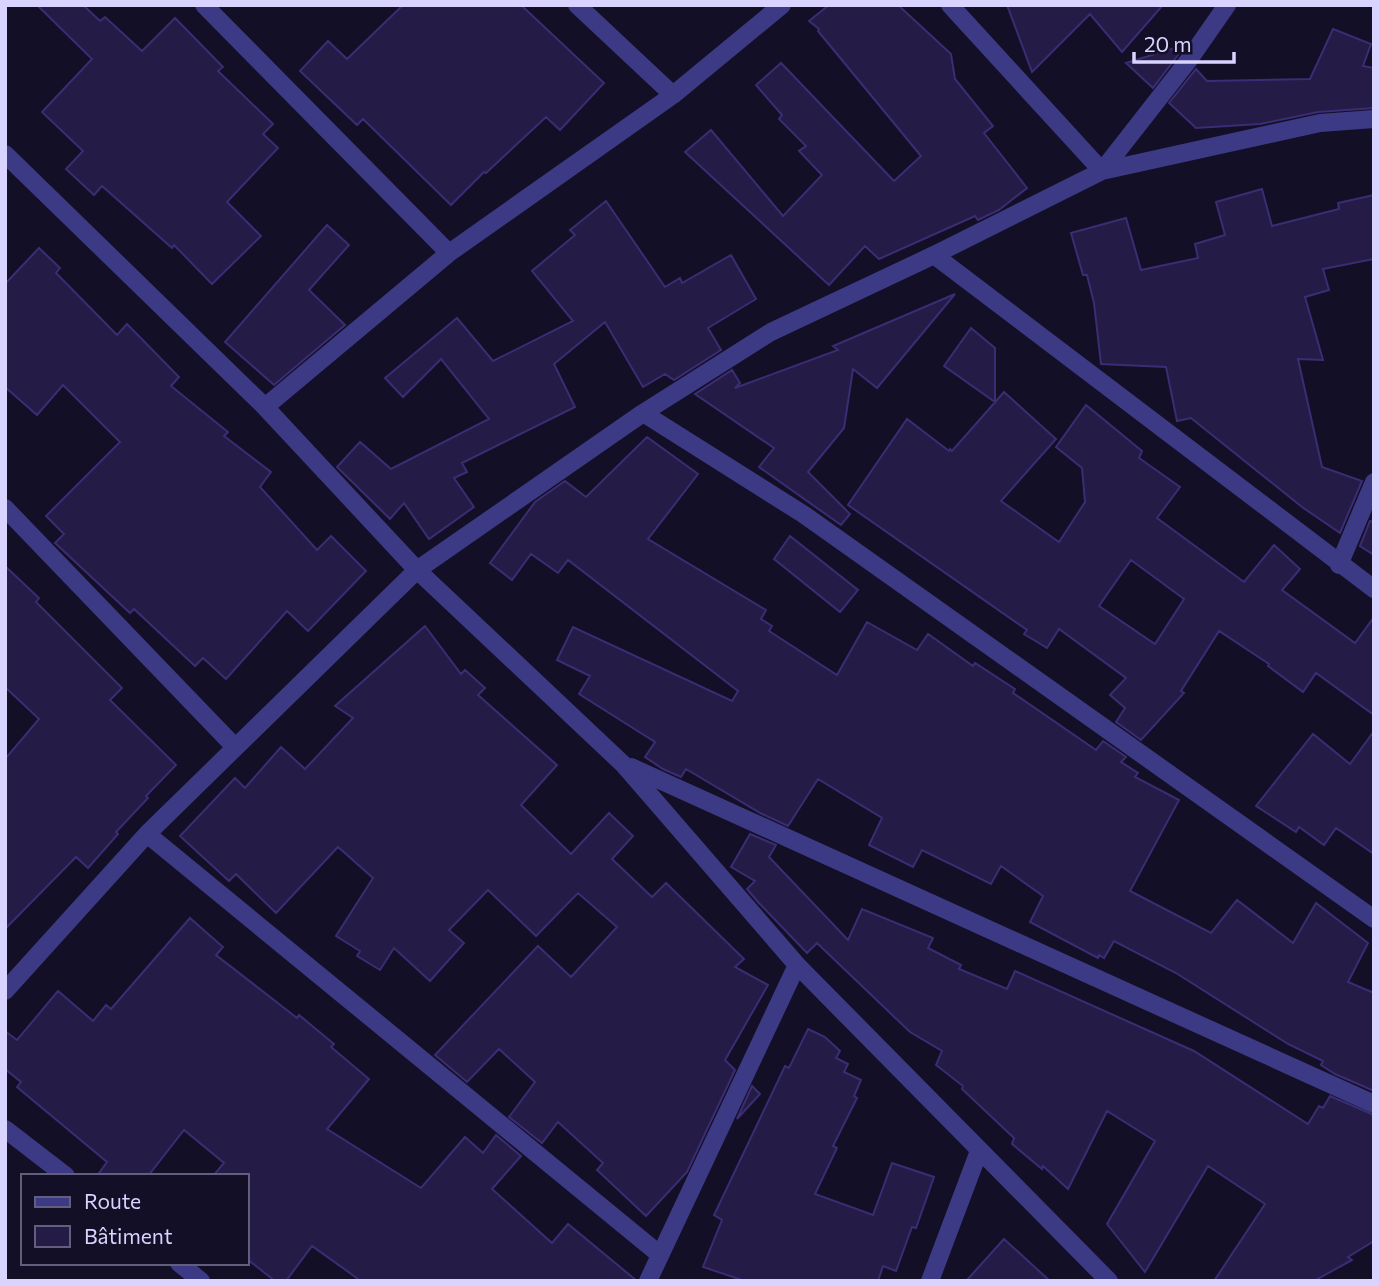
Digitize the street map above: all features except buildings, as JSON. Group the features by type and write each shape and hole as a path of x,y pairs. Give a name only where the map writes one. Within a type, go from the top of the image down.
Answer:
{"street":[{"path":"204,5 449,253"},
{"path":"577,5 673,95"},
{"path":"265,407 449,253 673,95 782,5"},
{"path":"950,5 1102,171"},
{"path":"1102,171 1188,61 1227,5"},
{"path":"5,991 146,834 417,570 643,413 771,332 1102,171 1320,123 1374,119"},
{"path":"5,154 265,407 417,570 624,765 797,965 1109,1281"},
{"path":"934,255 1374,589"},
{"path":"643,413 803,514 1374,919"},
{"path":"1339,565 1374,482"},
{"path":"5,508 235,747"},
{"path":"624,765 1374,1104"},
{"path":"146,834 659,1254"},
{"path":"648,1281 797,965"},
{"path":"5,1129 63,1174"},
{"path":"930,1281 979,1151"},
{"path":"181,1265 201,1281"}]}
